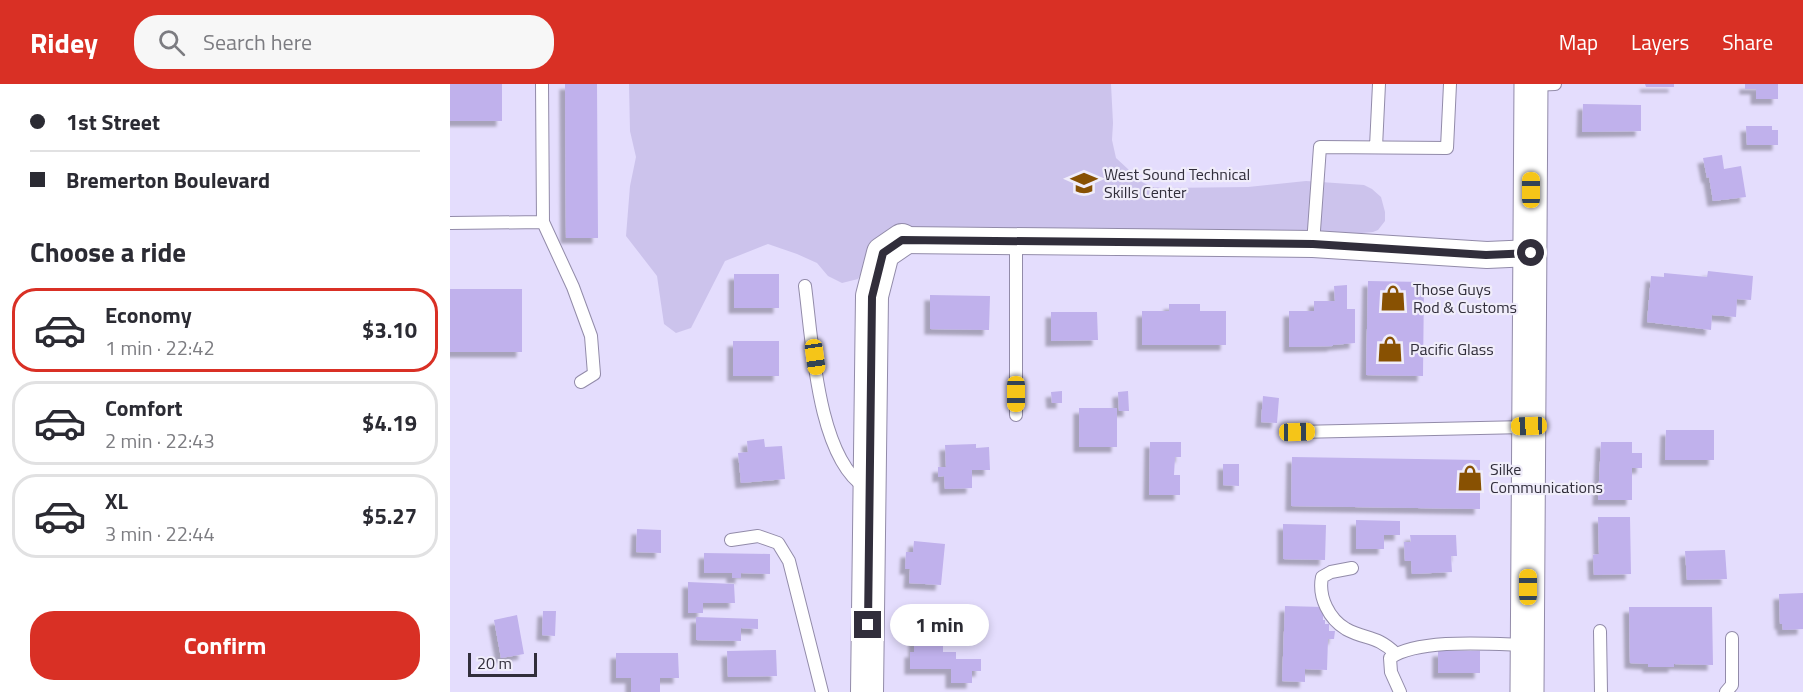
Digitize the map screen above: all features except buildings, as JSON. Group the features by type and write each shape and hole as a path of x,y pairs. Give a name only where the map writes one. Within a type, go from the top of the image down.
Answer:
{"main road":[{"path":"1527,692 1531,84"}],"street":[{"path":"867,692 872,297 883,253 902,240 1313,244 1486,255 1531,253"}],"lane":[{"path":"542,84 543,222 573,287 591,336 594,374 581,382"},
{"path":"1376,147 1379,84"},
{"path":"1313,244 1320,147 1447,148 1450,84"},
{"path":"1531,84 1555,84"},
{"path":"450,223 543,222"},
{"path":"1016,240 1016,416"},
{"path":"805,286 821,404 828,431 851,476 870,490"},
{"path":"1297,432 1529,426"},
{"path":"731,540 758,536 768,539 778,543 789,561 822,692"},
{"path":"1352,568 1331,572 1322,578 1320,587 1325,606 1338,623 1348,630 1385,644 1396,654"},
{"path":"1599,631 1601,692"},
{"path":"1726,692 1731,686 1732,638"},
{"path":"1400,692 1391,672 1390,658 1399,652 1458,643 1527,645"}],"shaded area":[{"name":"West Sound Technical Skills Center","path":"629,84 1111,84 1112,140 1116,158 1142,182 1152,187 1248,187 1306,181 1364,185 1381,197 1385,221 1378,230 1373,232 1351,234 874,251 858,279 842,283 828,276 817,263 768,244 725,261 691,328 676,333 664,324 657,276 626,236 630,186 636,157 630,131"}],"place":[{"name":"West Sound Technical Skills Center","path":"1084,183"},
{"name":"Those Guys Rod & Customs","path":"1393,298"},
{"name":"Pacific Glass","path":"1390,349"},
{"name":"Silke Communications","path":"1470,478"}],"route":[{"path":"868,625 872,297 883,253 902,240 1313,244 1486,255 1531,253"}]}
